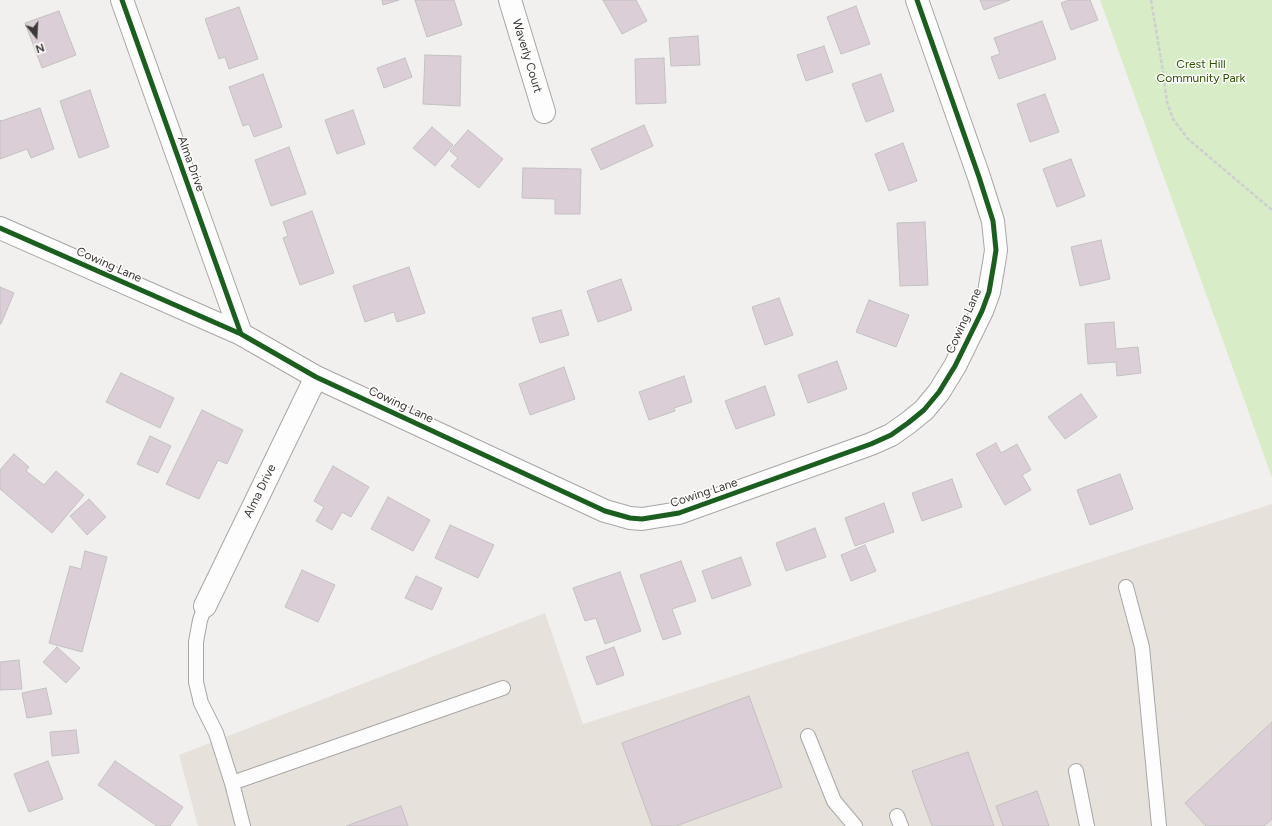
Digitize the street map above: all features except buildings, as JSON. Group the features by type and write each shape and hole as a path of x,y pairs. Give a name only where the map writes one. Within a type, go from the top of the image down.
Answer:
{"street":[{"name":"Alma Drive","path":"122,0 241,334"},
{"name":"Waverly Court","path":"510,0 544,112"},
{"name":"Cowing Lane","path":"0,228 241,334 316,377 605,511 630,518 642,519 679,513 864,446 891,435 908,424 924,410 939,392 955,366 982,311 989,292 996,250 993,221 989,205 917,0"},
{"name":"Alma Drive","path":"205,606 316,377"}],"lane":[{"path":"1126,587 1142,647 1159,826"},
{"path":"205,606 200,620 196,642 196,682 201,703 216,733 232,783 243,826"},
{"path":"232,783 502,688"},
{"path":"808,736 834,801 855,826"},
{"path":"1076,771 1087,826"}],"path":[{"path":"1151,0 1167,102 1173,119 1188,140 1272,210"}],"shaded area":[{"path":"1272,504 1272,826 198,826 179,755 545,613 583,724"}],"green space":[{"name":"Crest Hill Community Park","path":"1100,0 1272,0 1272,478 1245,402"}],"cycle path":[{"path":"122,0 241,334"},
{"path":"0,228 241,334 316,377 605,511 630,518 642,519 679,513 871,444 891,435 924,410 939,392 955,366 982,311 989,292 996,250 993,221 917,0"}]}
